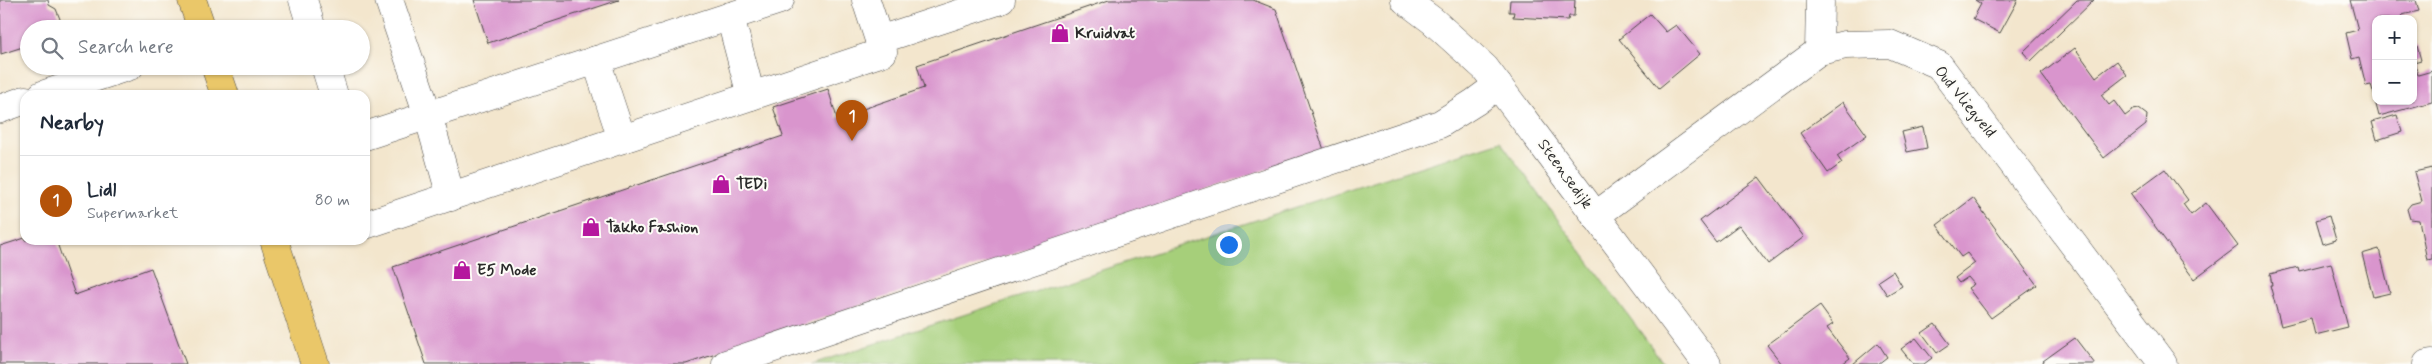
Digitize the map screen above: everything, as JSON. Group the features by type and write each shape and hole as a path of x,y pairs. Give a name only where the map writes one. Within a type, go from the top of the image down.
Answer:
{"main road":[{"path":"192,0 199,20"},
{"path":"218,75 223,90"},
{"path":"276,245 315,364"}],"street":[{"path":"303,0 309,20"},
{"path":"389,0 428,115 451,197"},
{"path":"370,134 780,0"},
{"path":"370,223 883,52 866,0"},
{"path":"879,40 1001,0"},
{"path":"1819,51 1820,0"},
{"name":"Steensedijk","path":"1414,3 1485,68 1707,364"},
{"path":"730,16 751,96"},
{"name":"Oud Vliegveld","path":"1595,216 1819,51 1845,45 1890,44 1940,65 2163,364"},
{"path":"596,60 622,139"},
{"path":"57,90 103,75"},
{"path":"328,75 332,90"},
{"path":"726,364 1440,124 1498,85"},
{"path":"0,108 20,102"},
{"path":"2427,364 2432,363"}],"green space":[{"path":"1500,141 1664,364 812,364"}],"building":[{"path":"0,0 48,0 49,5 56,9 59,20 20,20 20,48 1,54"},
{"path":"474,0 619,0 488,43"},
{"path":"1109,0 1253,0 1276,9 1324,150 686,364 426,364 393,267 783,136 773,107 828,89 837,118 924,88 917,65"},
{"path":"1510,0 1575,0 1574,16 1569,16 1568,20 1513,17 1514,12 1509,12"},
{"path":"1975,0 2018,0 2000,33 1973,19 1981,4"},
{"path":"2077,0 2094,0 2031,61 2023,52"},
{"path":"2350,0 2416,0 2419,11 2402,15 2372,15 2372,88 2371,85 2366,86 2359,57 2352,59 2346,33 2358,30"},
{"path":"1650,14 1666,32 1676,25 1700,54 1659,88 1619,39"},
{"path":"2417,46 2421,60 2417,61"},
{"path":"2075,48 2096,77 2117,61 2127,75 2101,95 2109,105 2114,101 2125,116 2133,110 2139,109 2147,115 2146,125 2104,158 2041,74"},
{"path":"2432,71 2432,102 2379,116 2376,105 2417,105 2417,72 2418,75"},
{"path":"1843,102 1867,135 1837,156 1842,163 1828,173 1800,133"},
{"path":"2397,115 2402,132 2377,140 2372,122"},
{"path":"1923,127 1927,148 1907,152 1902,132"},
{"path":"2432,168 2432,259 2427,260 2419,220 2410,219 2407,209 2411,204 2422,201 2414,172"},
{"path":"2165,169 2188,200 2183,204 2191,215 2206,203 2238,246 2194,279 2131,194"},
{"path":"1759,177 1804,237 1768,264 1739,225 1716,242 1700,221"},
{"path":"1973,198 2037,285 1991,318 1968,288 1974,284 1968,277 1959,283 1955,278 1975,263 1967,253 1961,257 1937,225"},
{"path":"2329,216 2336,240 2323,244 2316,220"},
{"path":"20,240 20,245 58,245 75,295 151,268 186,364 0,364 0,246"},
{"path":"2379,249 2390,293 2373,297 2362,254"},
{"path":"2331,263 2348,327 2315,335 2311,318 2281,326 2270,285 2272,285 2270,274 2298,267 2299,271"},
{"path":"1893,271 1902,286 1887,295 1878,281"},
{"path":"1820,306 1833,324 1827,328 1850,358 1842,364 1782,364 1767,345"},
{"path":"1935,324 1950,344 1937,353 1922,333"},
{"path":"1916,338 1932,358 1924,364 1913,364 1901,349"},
{"path":"2075,338 2095,364 2044,364 2043,361"},
{"path":"1878,343 1887,357 1878,364 1853,364"}],"place":[{"name":"Kruidvat","path":"1060,33"},
{"name":"Lidl","path":"852,141"},
{"name":"TEDi","path":"721,184"},
{"name":"Takko Fashion","path":"591,227"},
{"name":"E5 Mode","path":"462,270"}]}
